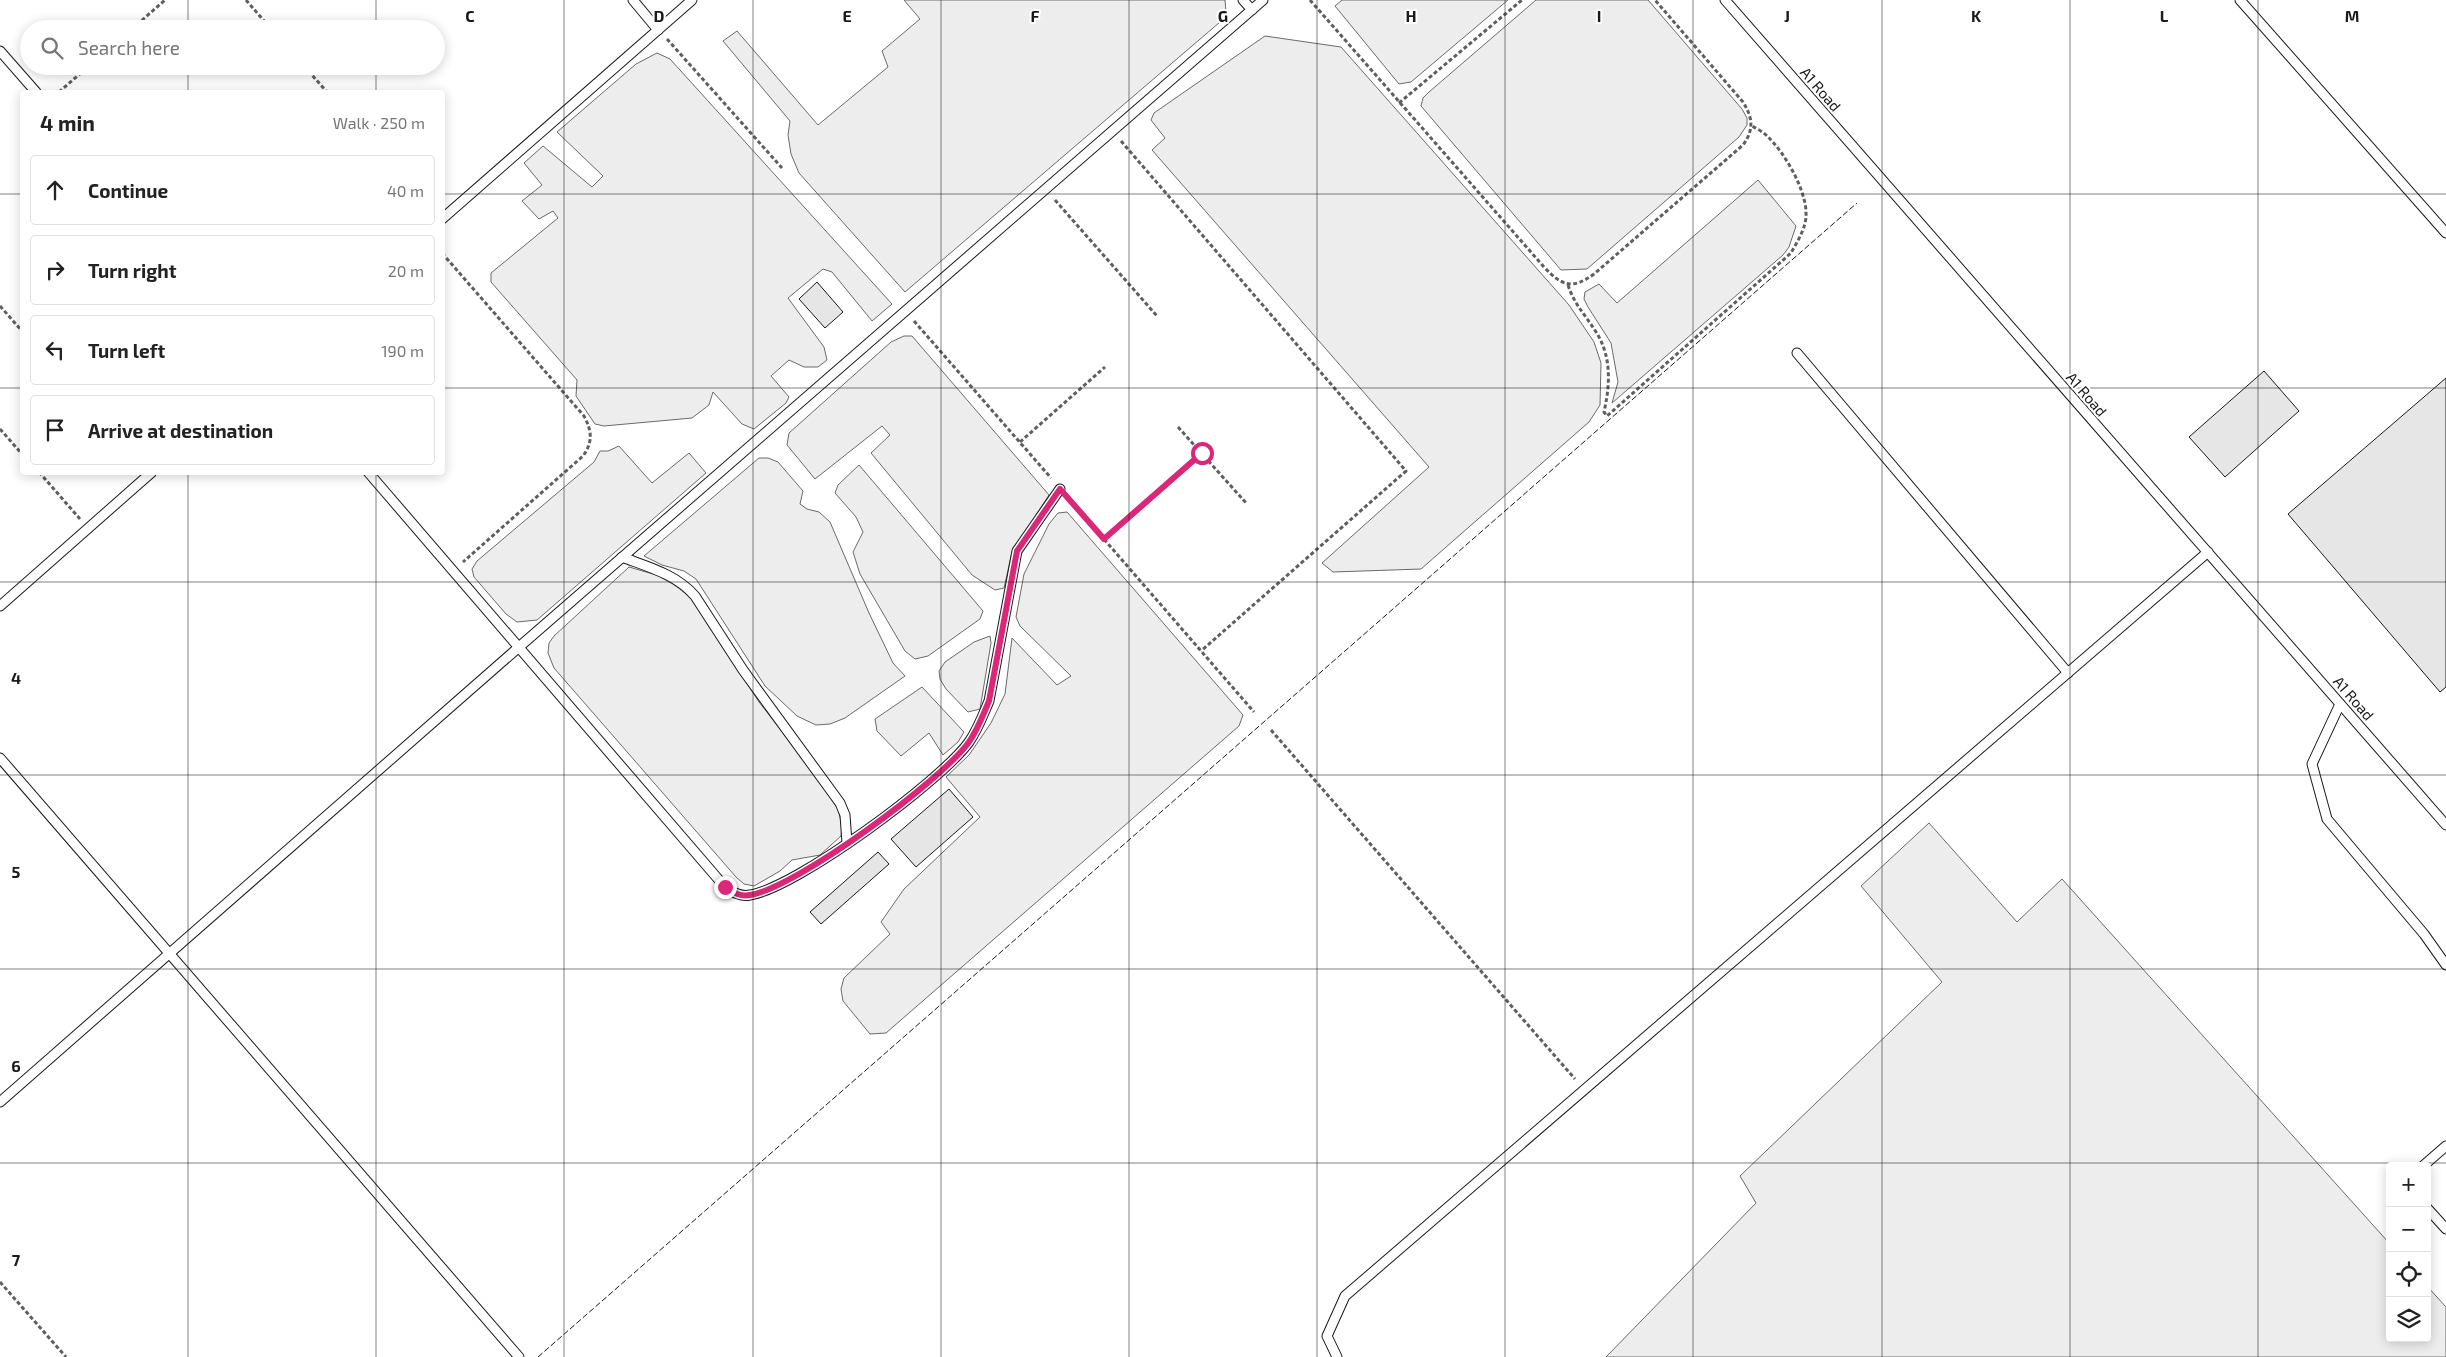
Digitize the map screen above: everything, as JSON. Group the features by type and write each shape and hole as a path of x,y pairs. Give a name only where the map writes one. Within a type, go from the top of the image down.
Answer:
{"lane":[{"path":"633,0 658,30"},
{"path":"445,216 692,0"},
{"path":"1243,0 1252,10"},
{"path":"0,1102 622,557 1263,0"},
{"name":"A1 Road","path":"1725,0 2446,824"},
{"path":"2240,0 2446,233"},
{"path":"0,52 20,74"},
{"path":"21,75 34,90"},
{"path":"1797,353 2068,673"},
{"path":"0,606 149,475"},
{"path":"371,475 725,887 736,894 748,896 786,882 847,843 940,772 968,743 989,701 1017,551 1060,489"},
{"path":"1337,1357 1327,1336 1345,1296 2208,552"},
{"path":"622,557 667,574 688,588 695,596 742,670 840,802 845,815 847,843"},
{"path":"2340,704 2312,764 2327,819 2424,934 2446,965"},
{"path":"0,758 519,1357"},
{"path":"2428,1162 2446,1146"},
{"path":"2431,1212 2446,1229"}],"path":[{"path":"142,20 165,0"},
{"path":"246,0 263,20"},
{"path":"1310,0 1544,267 1554,278 1568,285 1582,283 1594,274 1743,146 1749,137 1752,126 1750,114 1743,102 1655,0"},
{"path":"1400,103 1522,0"},
{"path":"658,30 782,168"},
{"path":"62,90 79,75"},
{"path":"312,75 325,90"},
{"path":"1568,285 1574,303 1597,333 1607,358 1610,386 1604,412 1607,416 1791,253 1801,233 1807,214 1802,193 1792,171 1768,136 1752,126"},
{"path":"1112,131 1406,470 1201,651"},
{"path":"1045,189 1156,316"},
{"path":"445,256 584,416 590,428 591,438 589,448 583,456 453,571"},
{"path":"0,306 20,329"},
{"path":"906,311 1254,712"},
{"path":"1020,442 1105,367"},
{"path":"1178,427 1247,504"},
{"path":"0,429 20,452"},
{"path":"1104,539 1202,453"},
{"path":"42,475 88,528"},
{"path":"1271,730 1584,1090"},
{"path":"0,1282 66,1357"}],"shaded area":[{"path":"904,0 1225,0 1226,12 1220,22 905,292 799,173 791,154 788,135 790,121 723,41 737,31 818,125 888,67 882,51 920,19"},
{"path":"1342,0 1508,0 1411,82 1399,84 1335,6"},
{"path":"1536,0 1648,0 1742,109 1747,118 1747,125 1739,137 1587,269 1561,270 1421,106 1423,98 1429,92"},
{"path":"1265,36 1341,47 1569,305 1594,342 1601,363 1600,405 1589,422 1421,569 1333,572 1322,563 1429,467 1152,150 1165,138 1151,120 1154,113"},
{"path":"657,53 670,59 892,304 872,321 832,272 823,269 788,298 824,347 827,360 818,367 804,367 789,360 771,376 789,397 786,403 754,429 742,424 713,392 709,405 692,418 604,426 595,424 576,396 577,380 491,282 491,273 558,218 553,211 539,219 522,201 542,185 524,163 543,146 592,187 603,176 557,132 636,64"},
{"path":"1758,180 1796,226 1789,247 1783,255 1612,403 1618,382 1611,343 1588,307 1584,299 1585,292 1599,284 1617,303"},
{"path":"904,336 912,336 1049,495 1012,552 1004,588 995,590 972,575 871,453 890,435 882,426 815,479 787,445 789,433 891,342"},
{"path":"619,446 652,483 689,453 706,473 537,620 517,622 506,614 474,577 472,569 477,561 594,462 600,451 608,451"},
{"path":"759,458 768,458 778,462 803,491 800,504 807,509 819,512 830,522 869,613 893,663 905,676 845,718 830,724 816,725 797,716 765,686 696,579 684,571 662,565 644,556"},
{"path":"859,465 983,611 980,619 928,656 915,659 905,651 860,574 853,552 863,532 856,517 835,493 838,485"},
{"path":"1067,512 1243,715 1239,726 886,1033 870,1034 843,1001 841,989 844,978 890,934 881,922 904,889 980,817 946,777 969,755 991,723 1005,694 1012,638 1057,685 1071,676 1020,626 1016,617 1024,574 1049,524 1058,513"},
{"path":"629,567 660,576 682,588 697,606 759,702 809,766 838,809 842,826 841,836 820,855 792,860 780,871 754,886 744,884 554,668 548,653 549,643 554,636"},
{"path":"990,636 991,643 980,709 968,712 946,689 940,679 939,671 945,662 974,642"},
{"path":"922,687 964,732 958,742 943,755 929,733 901,756 877,731 875,719"},
{"path":"1929,823 2017,922 2062,879 2386,1240 2386,1342 2431,1342 2431,1290 2446,1307 2446,1357 1606,1357 1756,1203 1740,1176 1942,982 1861,886"}],"building":[{"path":"817,282 843,312 825,328 799,299"},
{"path":"2264,371 2299,411 2225,477 2189,437"},
{"path":"2446,378 2446,687 2440,692 2288,514"},
{"path":"949,789 973,817 916,867 891,839"},
{"path":"878,852 889,864 821,924 810,912"}],"fence":[{"path":"538,1357 1857,203"}],"route":[{"path":"725,887 736,894 748,896 764,892 812,867 878,821 940,772 968,743 989,701 995,657 1017,551 1060,489 1104,539 1202,453"}]}
